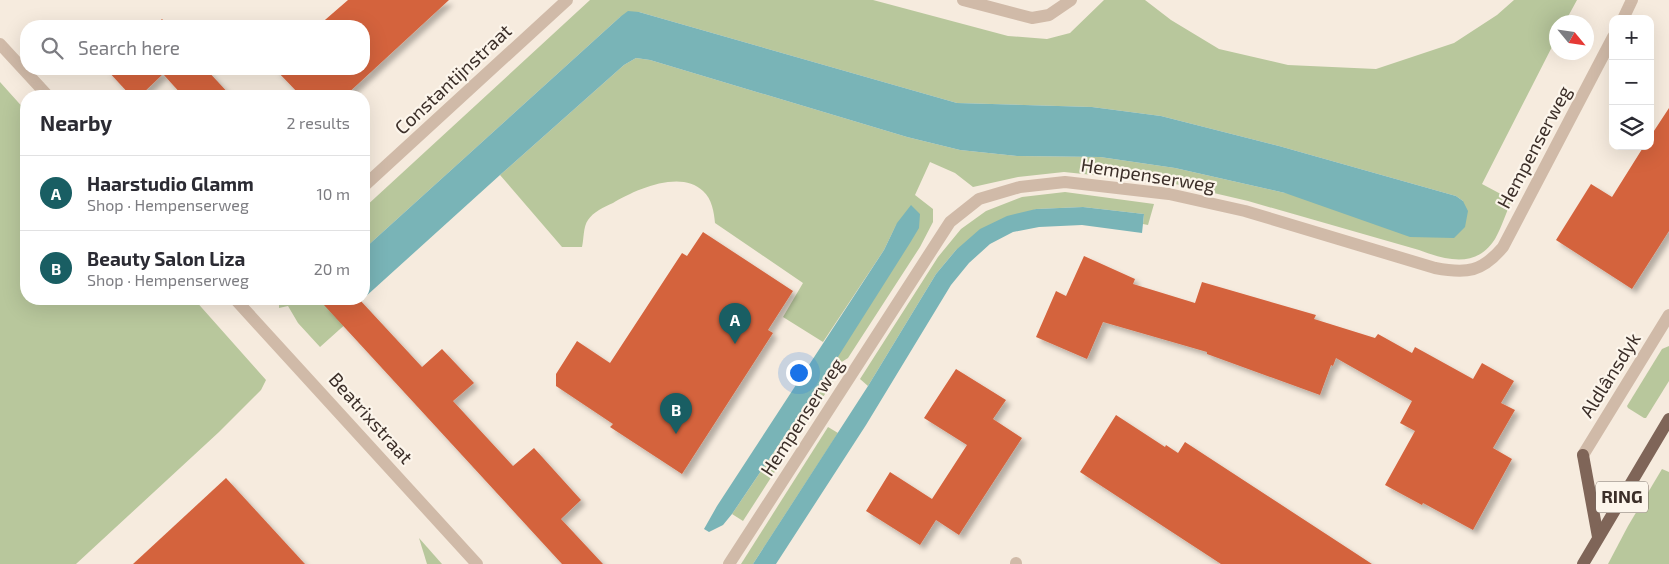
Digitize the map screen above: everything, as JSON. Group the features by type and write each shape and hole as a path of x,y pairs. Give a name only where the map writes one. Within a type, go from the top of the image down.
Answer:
{"main road":[{"name":"RING","path":"1583,564 1669,419"},
{"path":"1583,455 1598,537"}],"street":[{"name":"Constantijnstraat","path":"370,181 567,0"},
{"path":"962,0 1032,18 1049,15 1071,0"},
{"path":"1624,15 1632,0"},
{"path":"0,44 20,66"},
{"name":"Hempenserweg","path":"729,564 950,222 979,199 1020,186 1065,182 1169,194 1245,211 1435,268 1451,271 1478,268 1492,260 1503,247 1609,46"},
{"path":"29,75 42,90"},
{"name":"Beatrixstraat","path":"243,305 477,564"},
{"name":"Aldlânsdyk","path":"1583,455 1669,315"}],"green space":[{"path":"590,0 873,0 1008,36 1047,39 1070,33 1104,0 1145,0 1171,20 1219,49 1288,65 1376,69 1454,43 1497,15 1514,0 1577,0 1569,15 1549,15 1549,53 1482,184 1512,200 1495,239 1479,255 1470,258 1460,260 1440,257 1248,201 1171,183 1064,172 1018,177 973,187 955,173 930,162 915,195 933,209 933,222 920,247 848,358 840,363 836,360 897,223 884,250 823,342 783,317 803,283 715,223 709,198 694,185 683,182 670,182 658,184 633,193 599,210 590,217 585,226 582,247 562,247 500,175 624,65 636,58 650,60 907,137 960,150 1017,156 1100,157 1175,168 1285,193 1463,201 1456,196 1279,146 1161,116 1092,107 957,103 639,12 620,17 370,244 370,202"},
{"path":"0,82 20,104 20,305 199,305 266,380 261,390 219,432 76,564 0,564"},
{"path":"1065,192 1154,204 1148,225 1143,224 1144,214 1083,207 1036,209 956,250 936,274 868,386 860,379 938,257 961,229 986,211 1022,197"},
{"path":"279,305 337,305 349,321 320,347 298,323 288,306 279,308"},
{"path":"1669,346 1669,381 1646,418 1644,418 1627,406 1662,349"},
{"path":"831,367 836,370 836,377 743,521 732,514"},
{"path":"828,427 838,433 753,564 741,564"},
{"path":"1662,469 1669,472 1669,564 1608,564 1628,526"},
{"path":"419,538 442,564 427,564"}],"water":[{"path":"628,11 639,12 957,103 1092,107 1161,116 1279,146 1456,196 1463,201 1468,211 1465,227 1454,238 1410,237 1285,193 1175,168 1100,157 1017,156 960,150 907,137 650,60 636,58 624,65 370,293 370,244"},
{"path":"911,205 920,214 919,228 836,360 732,514 723,525 709,532 704,529 717,506 884,250 897,223"},
{"path":"1083,207 1144,214 1142,233 1082,225 1039,227 1013,232 990,244 969,263 951,285 866,425 776,564 753,564 868,386 936,274 956,250 980,229 1007,216 1036,209"}],"building":[{"path":"348,0 449,0 370,73 370,20 325,20"},
{"path":"112,75 162,75 146,90 125,90"},
{"path":"164,75 212,75 225,90 178,90"},
{"path":"281,75 368,75 352,90 295,90"},
{"path":"1669,108 1669,231 1632,289 1556,240 1591,184 1612,197 1641,150 1654,150 1654,131"},
{"path":"703,232 793,291 768,330 773,333 682,474 610,427 613,424 556,386 556,374 577,341 610,363 682,253 687,256"},
{"path":"1084,256 1135,279 1133,284 1195,303 1202,282 1316,315 1314,319 1375,338 1378,334 1412,353 1415,347 1473,379 1482,363 1514,381 1501,403 1515,410 1493,448 1512,459 1473,530 1385,485 1415,431 1400,423 1412,401 1336,358 1333,366 1331,365 1320,395 1207,354 1207,352 1103,322 1087,359 1036,337 1056,291 1066,296"},
{"path":"324,305 365,305 422,367 442,349 474,383 453,401 513,466 534,448 581,500 561,519 603,564 562,564"},
{"path":"956,369 1006,400 993,419 1022,438 959,535 936,520 920,545 866,511 890,472 932,499 967,445 924,418"},
{"path":"1116,415 1165,447 1166,445 1178,453 1185,442 1372,564 1221,564 1080,472"},
{"path":"226,478 305,564 133,564"}],"place":[{"name":"Haarstudio Glamm","path":"735,344"},
{"name":"Beauty Salon Liza","path":"676,434"}]}
